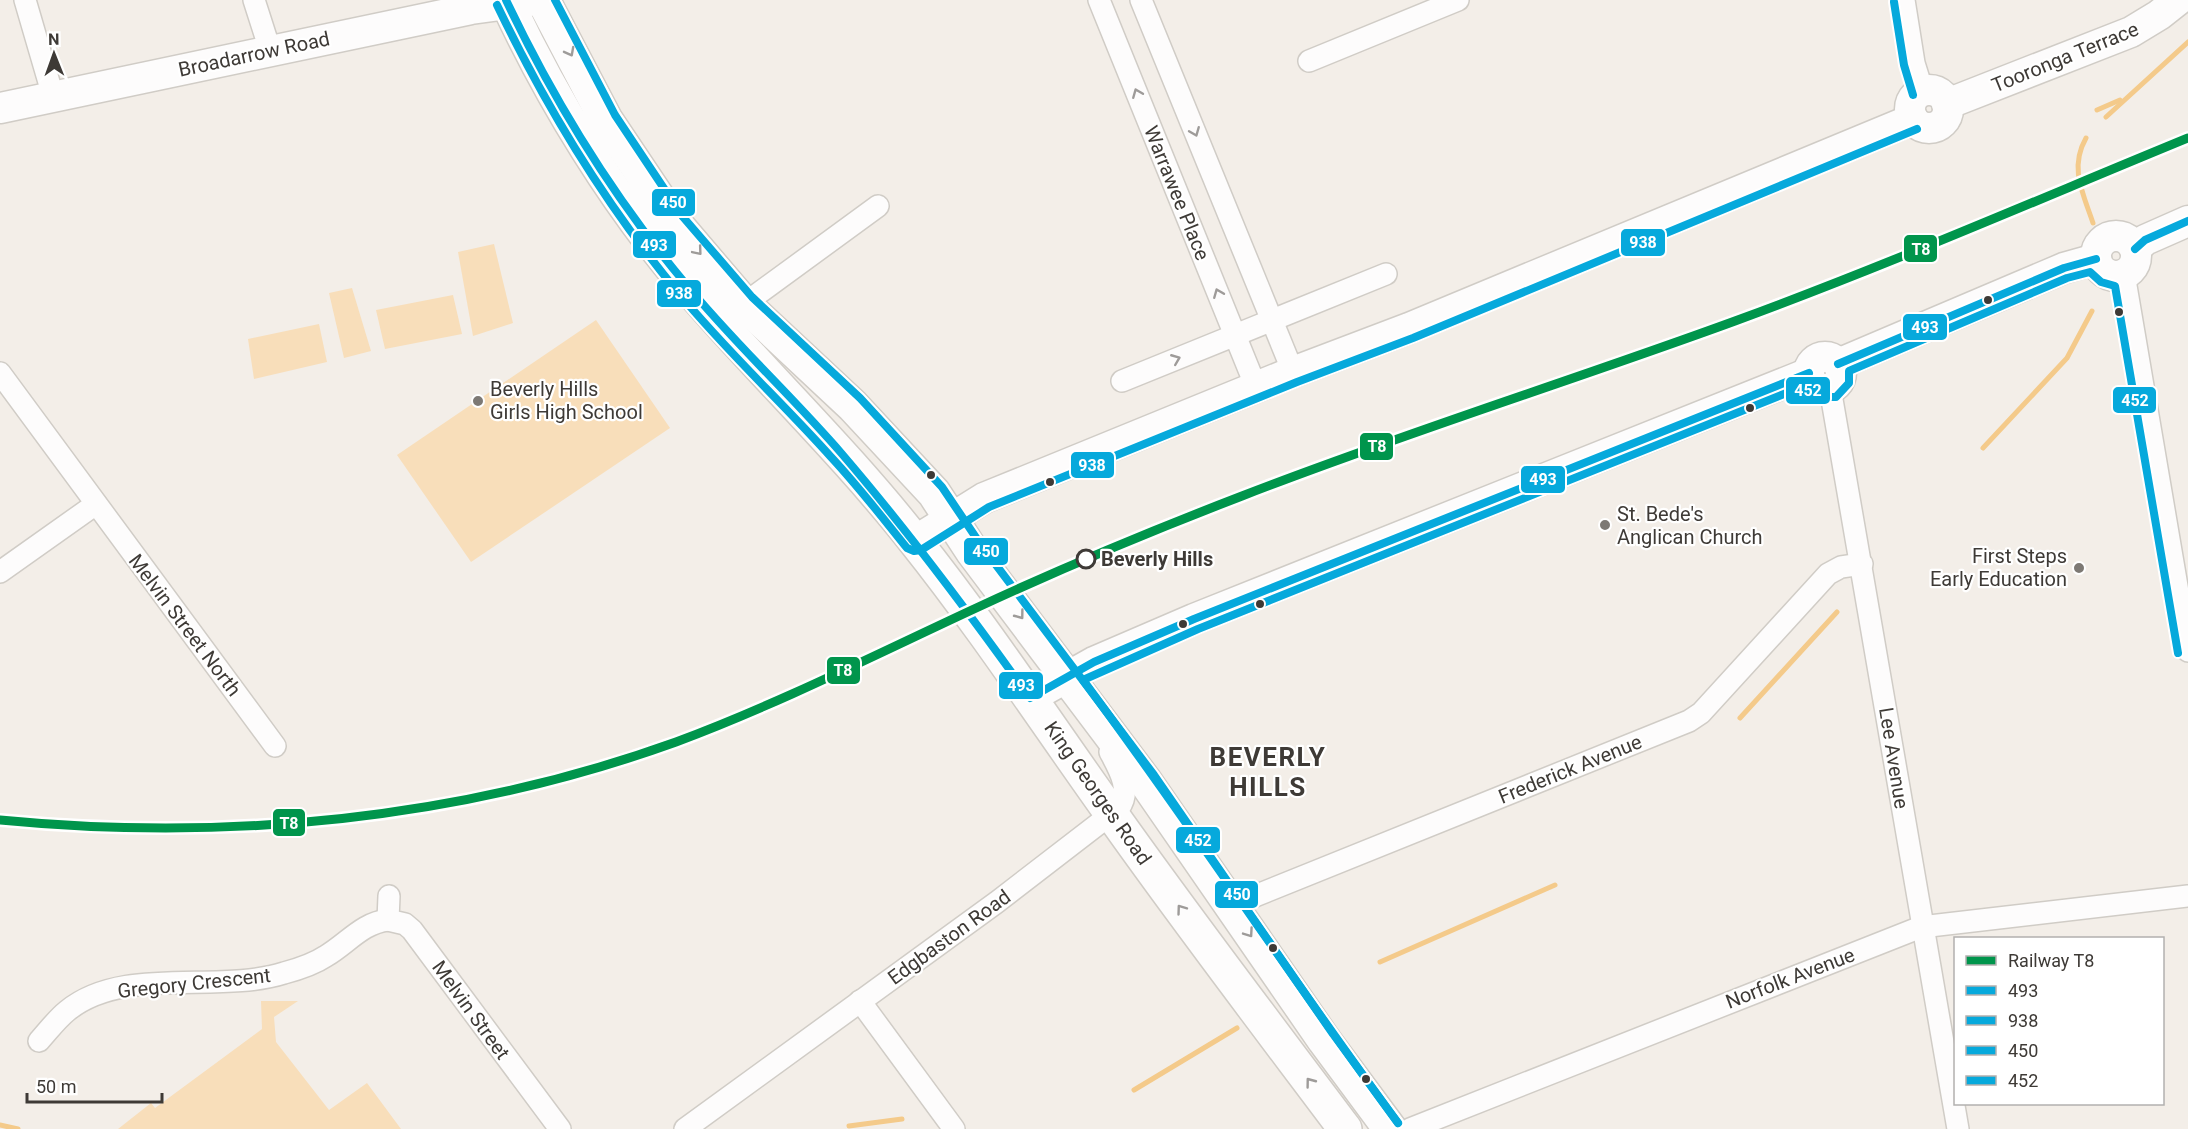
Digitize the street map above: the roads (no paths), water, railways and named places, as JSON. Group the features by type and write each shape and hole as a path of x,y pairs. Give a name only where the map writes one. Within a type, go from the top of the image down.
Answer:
{"highway":[{"path":"525,1 606,120 640,175 675,223 744,304 853,406 934,493 972,551 1145,781 1230,906 1390,1129"},
{"name":"King Georges Road","path":"525,1 565,110 600,168 665,258 736,341 840,452 915,541 1007,665 1111,814 1345,1129"}],"main road":[{"name":"Tooronga Terrace","path":"1935,98 2131,32 2178,0"},
{"name":"Broadarrow Road","path":"0,108 270,50 525,1"},
{"path":"915,541 984,498 1293,372 1409,328 1913,119 1911,103 1935,98"},
{"path":"1030,698 1094,662 1194,619 1826,375 2064,268 2096,259 2105,273 2111,276 2129,262 2145,240 2188,221"}],"street":[{"path":"25,0 53,96"},
{"path":"254,0 270,50"},
{"name":"Warrawee Place","path":"1099,0 1256,387"},
{"name":"Warrawee Place","path":"1141,0 1293,372"},
{"path":"1310,61 1458,0"},
{"path":"1904,0 1914,63 1935,98"},
{"path":"744,304 878,206"},
{"path":"2129,262 2188,651"},
{"path":"1122,381 1386,274"},
{"path":"0,373 96,504 0,572"},
{"name":"Lee Avenue","path":"1826,375 1862,564 1921,927 1958,1129"},
{"name":"Melvin Street North","path":"96,504 275,746"},
{"name":"Frederick Avenue","path":"1230,906 1689,721 1701,714 1828,574 1840,567 1862,564"},
{"name":"Edgbaston Road","path":"685,1129 860,1002 1111,814 1123,802 1124,784 1088,705"},
{"path":"388,920 389,896"},
{"name":"Norfolk Avenue","path":"1410,1129 1921,927 2188,896"},
{"name":"Gregory Crescent","path":"39,1041 67,1011 96,996 130,986 249,980 282,974 325,957 366,926 388,920"},
{"name":"Melvin Street","path":"388,920 405,924 412,930 560,1129"},
{"path":"860,1002 954,1129"}],"waterway":[{"path":"2106,117 2188,42"},
{"path":"2097,110 2120,100"},
{"path":"2086,138 2081,149 2078,170 2082,191 2093,223"},
{"path":"1983,448 2067,358 2092,311"},
{"path":"1740,718 1837,612"},
{"path":"1380,962 1555,885"},
{"path":"1134,1090 1237,1028"},
{"path":"849,1126 902,1119"},
{"path":"0,1125 18,1129"}],"rail line":[{"name":"T8","path":"0,820 85,826 171,828 257,826 427,807 511,790 594,769 676,742 752,712 1040,579 1208,509 1364,451 1792,300 2188,138"}],"place":[{"name":"Beverly Hills Girls High School","path":"478,401"},
{"name":"St. Bede's Anglican Church","path":"1605,525"},
{"name":"Beverly Hills","path":"1086,559"},
{"name":"First Steps Early Education","path":"2079,568"}],"district":[{"name":"BEVERLY HILLS","path":"1268,772"}]}
